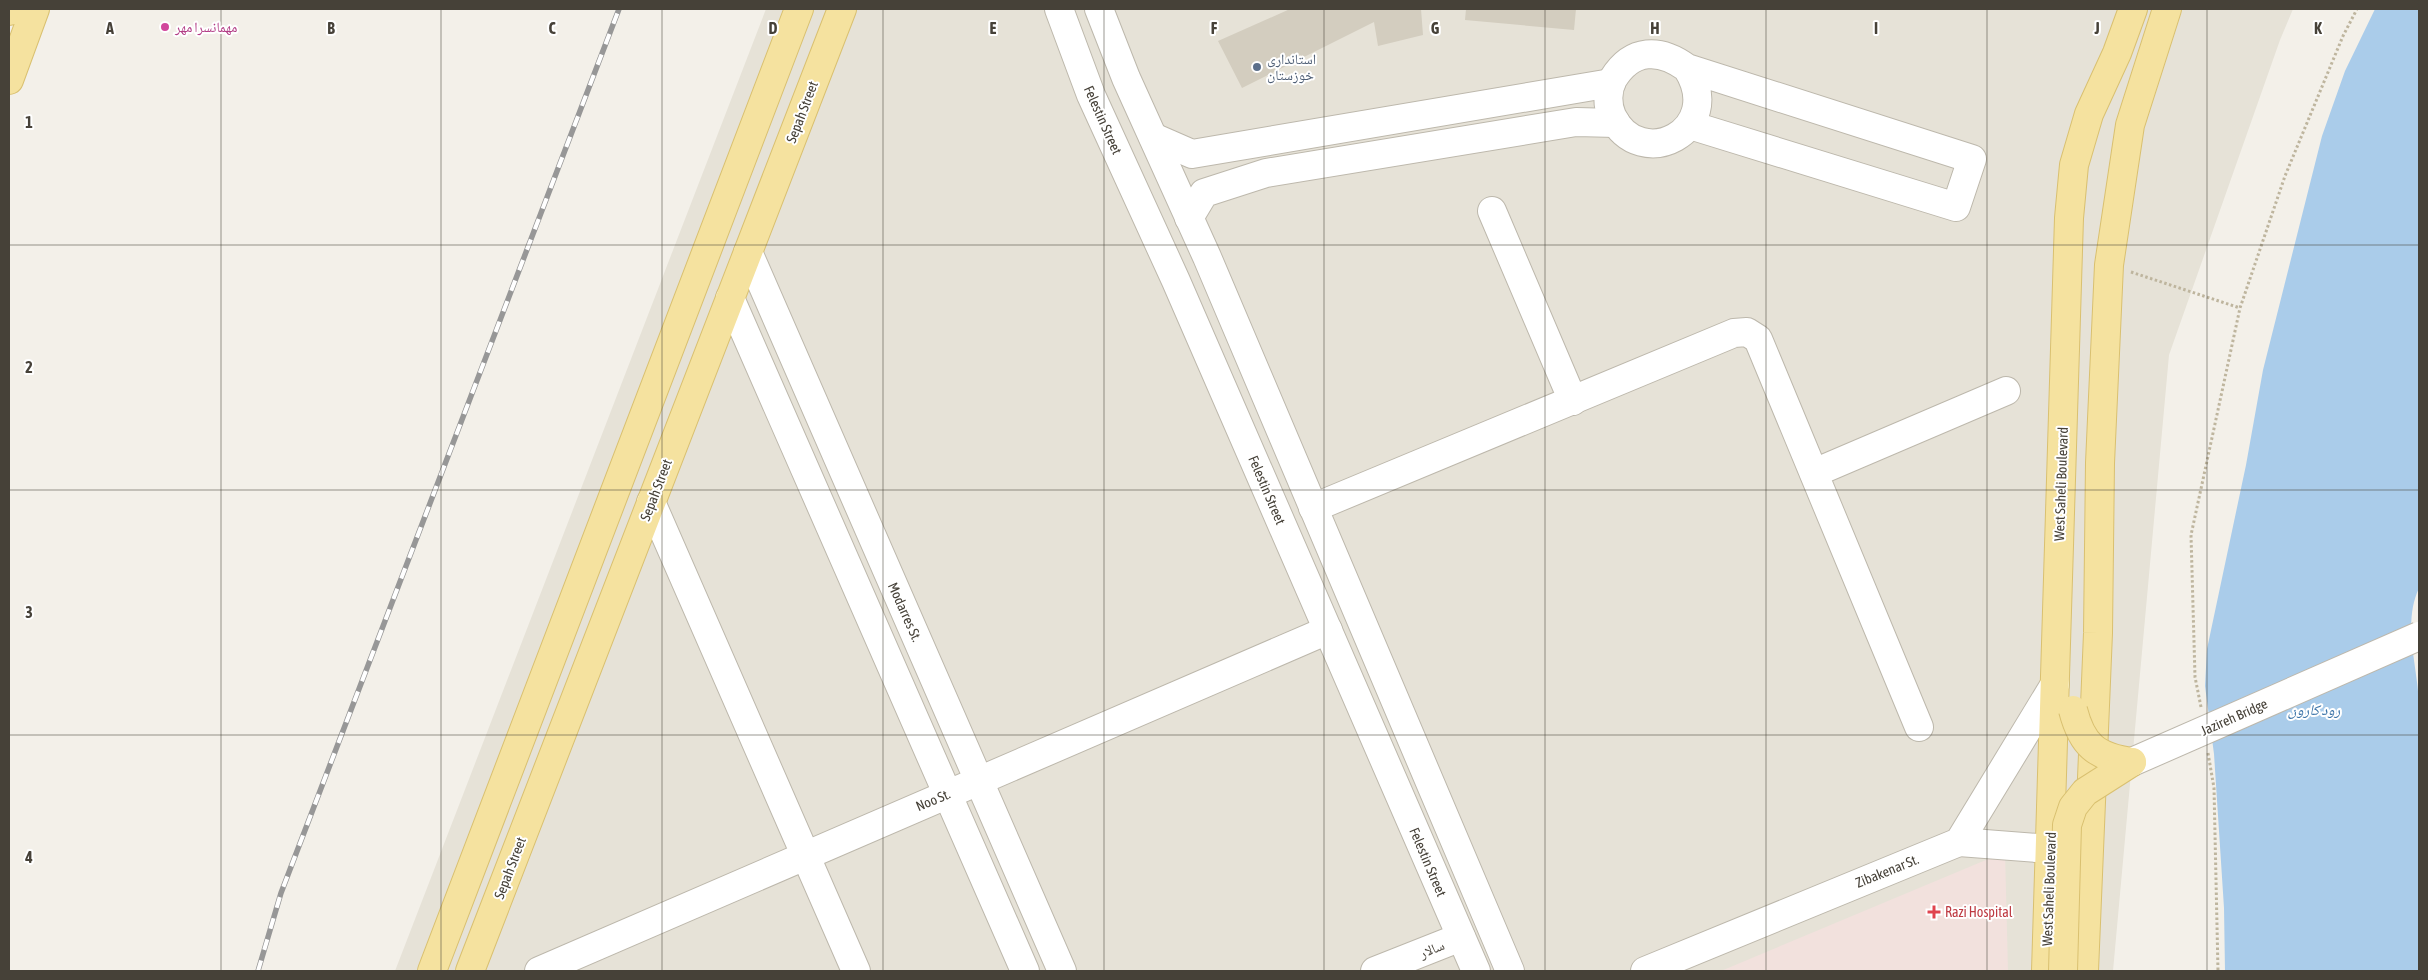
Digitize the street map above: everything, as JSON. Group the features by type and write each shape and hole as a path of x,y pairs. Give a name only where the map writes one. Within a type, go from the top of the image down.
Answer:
{"main road":[{"path":"9,80 35,9"},
{"path":"432,971 799,9"},
{"name":"Sepah Street","path":"470,971 842,9"},
{"name":"West Saheli Boulevard","path":"2046,971 2069,218 2074,165 2089,114 2118,53 2133,9"},
{"path":"2084,971 2098,633 2100,463 2108,265 2130,125 2167,9"},
{"path":"2106,308 2079,438 2072,710 2078,731 2091,748 2110,759 2132,762"},
{"path":"2063,971 2067,825 2073,807 2085,792 2132,762"}],"street":[{"name":"Felestin Street","path":"1059,9 1091,95 1217,374 1476,971"},
{"path":"1099,9 1126,78 1189,218 1510,971"},
{"path":"1687,68 1695,81 1699,96 1697,112 1690,125 1680,135 1667,142 1653,144 1639,141 1626,135 1616,123 1610,111 1608,97 1611,83 1619,70 1630,60 1645,54 1660,54 1675,59 1687,68 1972,159 1956,207 1690,125"},
{"path":"1153,137 1192,154 1611,83"},
{"path":"1189,218 1204,192 1260,175 1576,122 1616,123"},
{"path":"1250,144 1260,175"},
{"path":"1492,211 1573,401"},
{"name":"Modarres St.","path":"748,252 1062,971"},
{"path":"730,298 1025,971"},
{"path":"1313,508 1573,401 1734,332 1747,332 1758,339 1919,728"},
{"path":"1217,374 1250,360"},
{"path":"1814,473 2006,391"},
{"path":"651,502 856,971"},
{"name":"Noo St.","path":"539,971 1328,630"},
{"name":"Jazireh Bridge","path":"2132,762 2419,636"},
{"path":"2050,849 1959,842 2054,684"},
{"name":"Zibakenar St.","path":"1645,971 1959,842"},
{"name":"سالار","path":"1375,971 1461,937"}],"path":[{"path":"2202,714 2195,678 2191,535 2240,308 2285,176 2343,36 2358,9"},
{"path":"2108,265 2240,308"},
{"path":"2208,751 2214,788 2218,971"}],"shaded area":[{"path":"766,9 2293,9 2280,40 2169,355 2113,971 395,971"},
{"name":"Razi Hospital","path":"2005,852 2008,971 1721,971"}],"water":[{"name":"رود کارون","path":"2375,9 2419,9 2419,588 2414,602 2411,631 2419,705 2419,971 2225,971 2224,908 2214,754 2205,686 2207,649 2246,465 2263,370 2322,136 2345,71"}],"building":[{"name":"استانداری خوزستان","path":"1290,9 1421,9 1423,35 1378,46 1374,22 1242,88 1218,41"},
{"path":"1466,9 1576,9 1574,30 1465,20"}],"railway":[{"path":"258,971 281,893 619,9"}],"place":[{"name":"مهمانسرا مهر","path":"165,27"},
{"name":"استانداری خوزستان","path":"1257,67"},
{"name":"Razi Hospital","path":"1934,912"}]}
